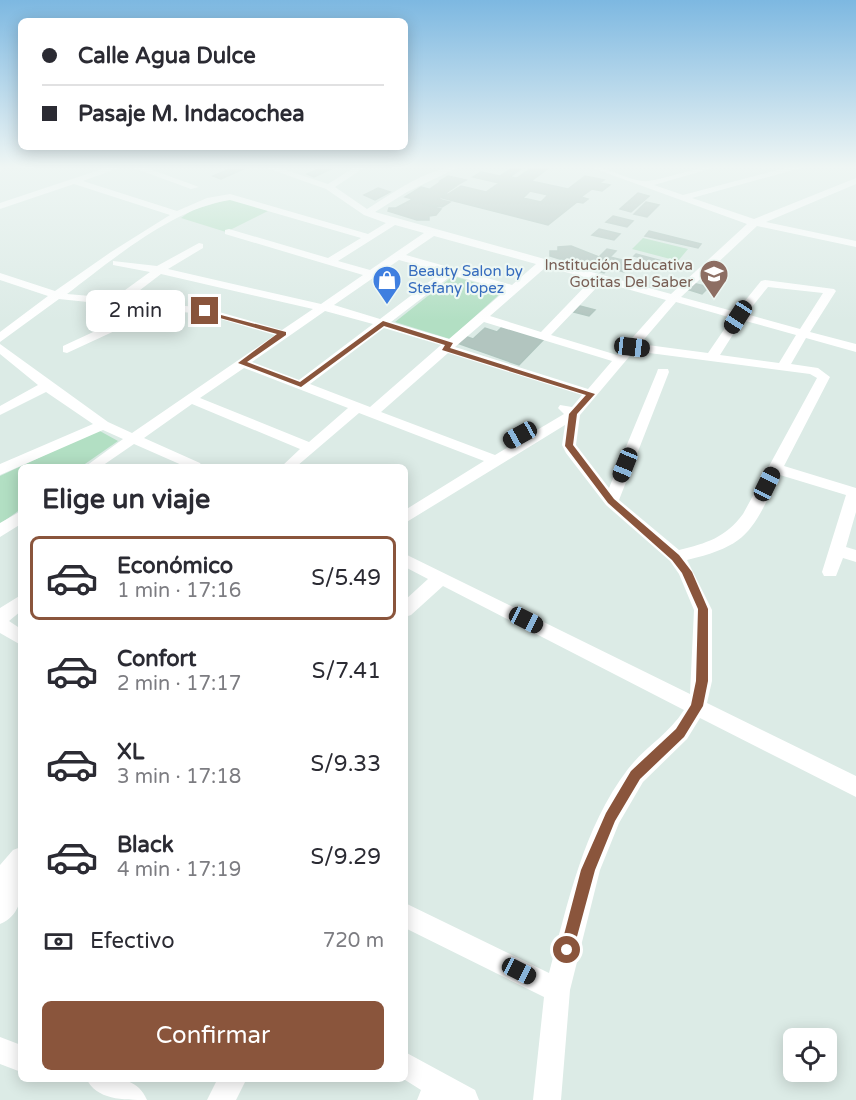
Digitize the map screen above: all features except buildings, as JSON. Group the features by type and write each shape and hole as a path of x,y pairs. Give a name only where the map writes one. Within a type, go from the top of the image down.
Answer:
{"street":[{"path":"0,338 170,218"},
{"path":"303,218 369,237"},
{"path":"383,218 805,332 856,348"},
{"path":"741,218 856,244"},
{"path":"408,502 569,411 669,295 749,221 756,218"},
{"path":"329,262 394,222"},
{"path":"229,232 370,274"},
{"path":"96,464 433,232"},
{"path":"119,300 159,270 200,246"},
{"path":"397,256 513,289"},
{"path":"117,262 323,308 332,308 586,392"},
{"path":"374,411 544,263"},
{"path":"301,385 451,271"},
{"path":"0,276 58,296 119,300 205,311 283,334"},
{"path":"543,336 600,278"},
{"path":"712,357 765,283 830,291 783,366"},
{"path":"615,359 632,347 669,295"},
{"path":"67,349 160,306"},
{"path":"482,317 615,359"},
{"path":"805,332 856,342"},
{"path":"632,347 783,366 813,371 824,377 750,518 738,536 729,543 676,557"},
{"path":"0,348 46,386 103,425 190,464"},
{"path":"242,363 374,411 490,457"},
{"path":"611,501 663,372"},
{"path":"0,411 46,386"},
{"path":"190,399 312,448"},
{"path":"292,464 359,406"},
{"path":"547,1100 557,990 588,870 610,818 636,775 680,733 697,706 702,681 703,609 697,590 676,557 611,501 569,446 569,411"},
{"path":"0,470 103,425"},
{"path":"408,516 490,457"},
{"path":"775,468 855,493 830,572"},
{"path":"0,531 18,518"},
{"path":"836,550 856,556"},
{"path":"408,562 856,787"},
{"path":"408,607 441,578"},
{"path":"0,618 18,604"},
{"path":"0,624 18,636"},
{"path":"0,883 18,862"},
{"path":"0,912 18,889"},
{"path":"408,916 557,990"},
{"path":"0,1050 18,1058"},
{"path":"408,1068 434,1092 465,1100"},
{"path":"105,1082 133,1100"},
{"path":"221,1100 232,1082"}],"green space":[{"path":"182,218 253,218 226,232"},
{"path":"643,238 688,249 678,261 632,249"},
{"path":"453,276 503,291 450,339 395,322"},
{"path":"98,430 118,441 85,464 25,464"},
{"path":"18,467 18,511 0,524 0,476"}],"place":[{"name":"Institución Educativa Gotitas Del Saber","path":"714,300"},
{"name":"Beauty Salon by Stefany lopez","path":"387,306"}],"route":[{"path":"205,311 283,334 242,363 301,385 383,324 451,345 444,348 591,394 573,414 569,446 611,501 676,557 687,572 697,590 703,609 702,681 697,706 680,733 636,775 610,818 588,870 567,950"}]}
